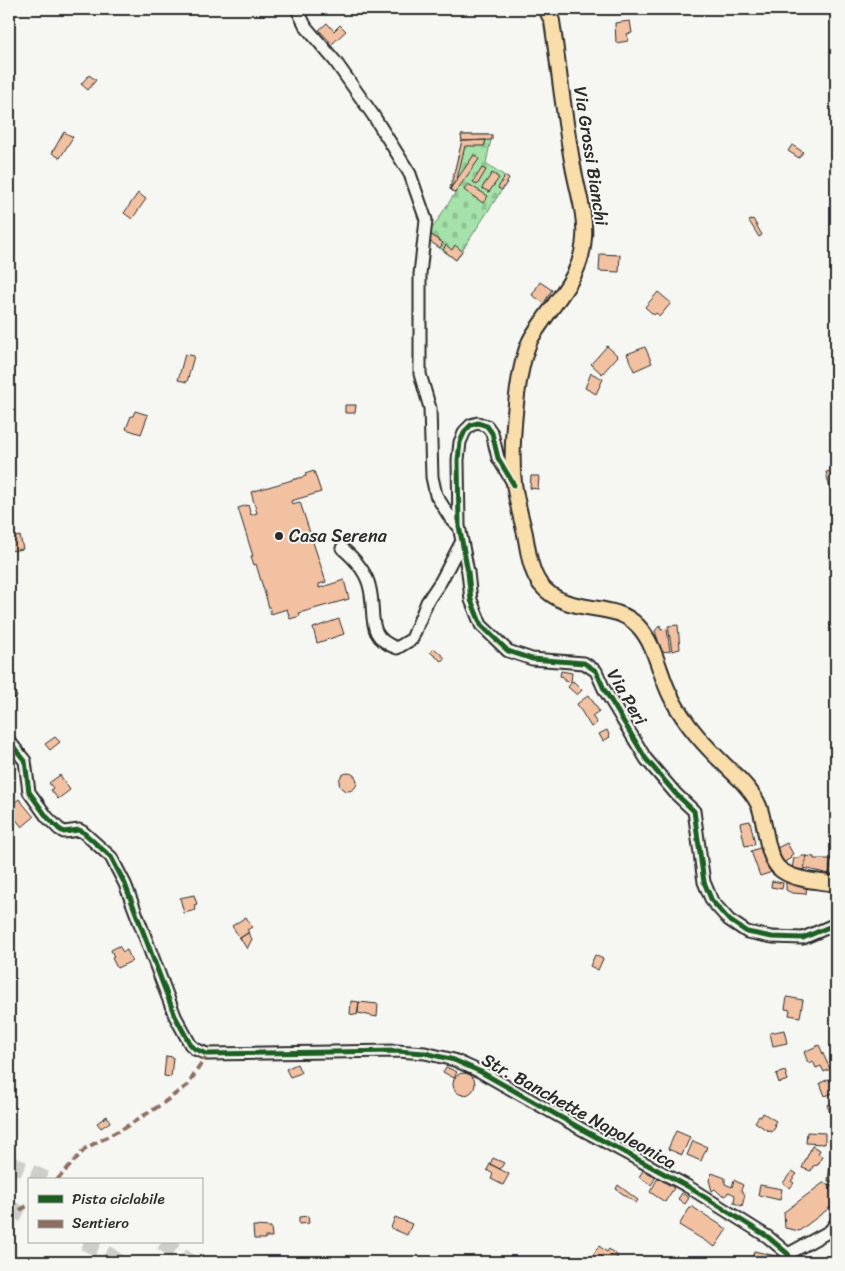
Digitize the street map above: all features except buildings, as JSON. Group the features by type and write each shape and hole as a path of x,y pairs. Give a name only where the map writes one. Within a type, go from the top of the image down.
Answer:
{"main road":[{"name":"Via Grossi Bianchi","path":"546,9 552,21 572,163 585,235 582,257 577,270 529,342 522,366 512,463 514,485 531,565 539,583 556,599 577,606 621,614 638,625 652,647 670,696 687,723 701,742 755,797 760,808 771,855 779,869 794,876 836,884"}],"street":[{"path":"297,9 306,27 335,61 410,174 426,220 420,274 420,374 430,408 432,478 436,495 451,519 459,526"},
{"name":"Via Peri","path":"514,485 498,458 492,433 487,426 478,423 471,425 465,431 460,442 458,460 459,526 468,572 471,600 481,625 508,650 532,659 584,663 596,671 604,690 646,759 676,794 694,811 704,882 712,901 729,920 747,932 772,937 803,938 836,924"},
{"path":"342,548 356,559 370,589 374,629 385,644 397,648 412,639 427,602 441,581 462,541"},
{"name":"Str. Banchette Napoleonica","path":"9,741 25,761 29,792 47,817 64,832 79,830 83,832 111,857 125,884 178,1023 190,1044 200,1052 207,1054 397,1051 425,1053 454,1060 481,1072 687,1186 768,1237 790,1258"},
{"path":"790,1258 830,1231 836,1223"}],"green space":[{"path":"461,135 492,135 486,163 509,179 456,260 426,238 455,193 450,189 462,141"}],"tunnel":[{"path":"9,1163 43,1178"},
{"path":"9,1208 28,1217"},
{"path":"88,1244 119,1262"},
{"path":"165,1244 190,1262"}],"marked path":[{"path":"59,1178 86,1148 124,1128 188,1085 207,1054"},
{"path":"9,1216 28,1206"}],"cycle path":[{"path":"514,485 498,458 492,433 487,426 478,423 471,425 465,431 460,442 458,460 459,526 468,572 471,600 481,625 508,651 532,659 584,663 596,671 604,689 646,759 676,794 694,811 704,882 712,901 729,920 747,932 772,937 803,938 836,924"},
{"path":"9,741 25,761 29,792 47,817 64,832 79,830 83,832 111,857 125,884 175,1016 190,1044 195,1049 207,1054 397,1051 425,1053 454,1060 481,1072 687,1186 768,1237 788,1254 792,1262"}],"place":[{"name":"Casa Serena","path":"279,536"}]}
